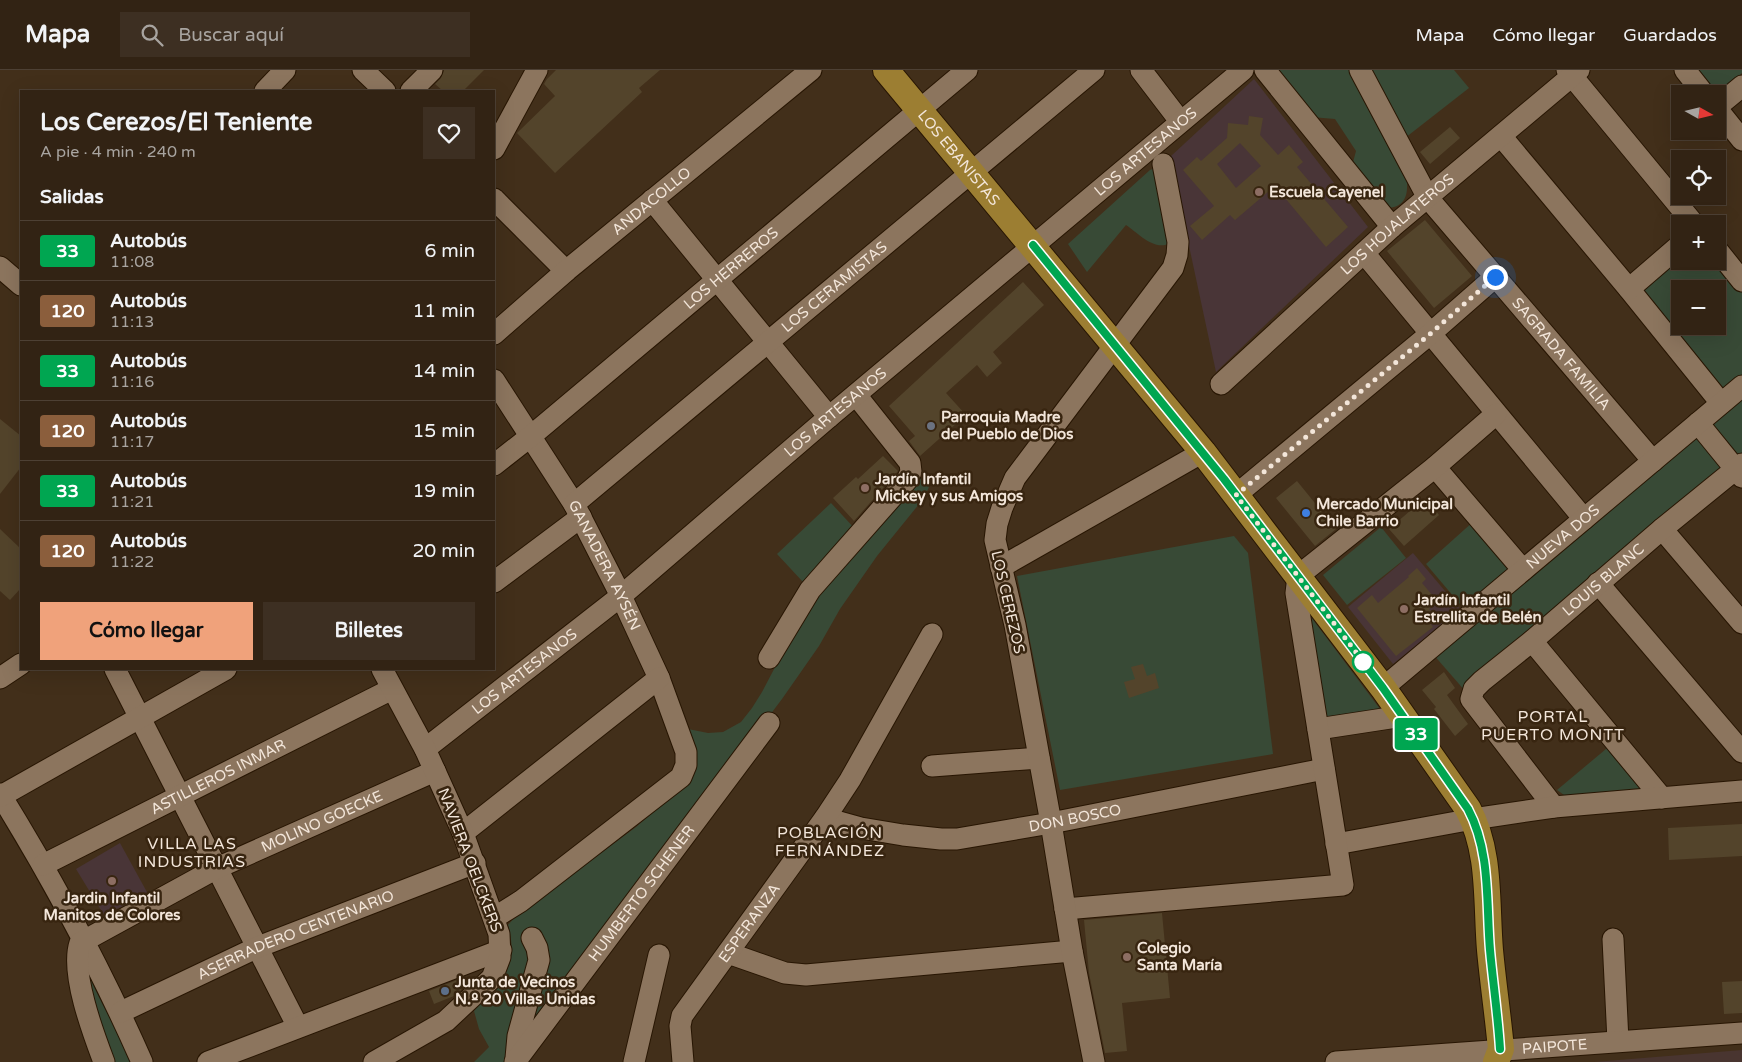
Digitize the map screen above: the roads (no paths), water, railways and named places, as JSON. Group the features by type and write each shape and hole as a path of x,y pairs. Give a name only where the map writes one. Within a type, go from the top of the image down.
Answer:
{"main road":[{"name":"LOS EBANISTAS","path":"886,70 1203,452 1383,688 1447,777 1473,818 1480,835 1484,859 1490,950 1502,1058"}],"street":[{"path":"267,90 285,70"},
{"path":"363,70 384,90"},
{"path":"412,90 432,70"},
{"path":"495,147 537,70"},
{"name":"ANDACOLLO","path":"495,333 566,271 811,70"},
{"name":"LOS HERREROS","path":"495,464 967,70"},
{"name":"LOS CERAMISTAS","path":"495,581 578,511 768,342 1094,70"},
{"path":"1140,70 1180,121"},
{"name":"LOS ARTESANOS","path":"425,749 620,596 829,417 1243,70"},
{"path":"1265,70 1392,227"},
{"name":"SAGRADA FAMILIA","path":"1360,70 1428,198 1653,461"},
{"path":"1685,70 1697,85"},
{"path":"1573,72 1687,215"},
{"name":"LOS HOJALATEROS","path":"1221,384 1392,227 1501,136 1573,72"},
{"path":"1726,99 1742,86"},
{"path":"1726,120 1742,140"},
{"path":"1501,136 1721,403"},
{"name":"LOS CEREZOS","path":"1094,1062 1072,951 1015,625 995,540 1002,508 1015,478 1173,268 1178,242 1163,164"},
{"path":"495,200 566,271"},
{"path":"652,200 829,417"},
{"path":"1364,253 1584,519"},
{"path":"1629,289 1671,253"},
{"path":"1726,262 1742,281"},
{"path":"0,267 20,284"},
{"path":"1236,495 1430,334 1495,277"},
{"name":"GANADERA AYSÉN","path":"494,918 521,901 682,777 686,765 686,752 659,678 578,511 495,382"},
{"name":"NUEVA DOS","path":"1383,688 1742,386"},
{"path":"769,658 810,590 907,480 911,472 910,463 856,395"},
{"path":"1065,909 1342,885 1296,593 1298,576 1435,467 1496,414"},
{"path":"1698,423 1740,470"},
{"path":"1001,567 1203,452"},
{"path":"1435,467 1523,570"},
{"name":"LOUIS BLANC","path":"1554,807 1471,699 1472,693 1477,685 1532,641 1662,529 1740,470"},
{"path":"1662,529 1742,623"},
{"path":"1598,583 1742,752"},
{"name":"ESPERANZA","path":"683,1062 680,1026 682,1016 825,818 850,780 932,634"},
{"path":"1532,641 1662,798"},
{"path":"0,678 20,665"},
{"path":"116,670 298,1027"},
{"path":"142,1062 120,1012 84,940 43,865 1,795 224,670"},
{"name":"NAVIERA OELCKERS","path":"374,1062 446,1021 492,978 498,965 501,950 494,918 462,833 425,749 382,670"},
{"path":"462,833 659,678"},
{"name":"ASTILLEROS INMAR","path":"43,865 392,689"},
{"path":"1318,729 1403,716"},
{"name":"HUMBERTO SCHENER","path":"515,1060 769,723"},
{"path":"932,766 1039,758"},
{"name":"DON BOSCO","path":"825,818 883,832 940,840 957,839 1051,823 1324,769"},
{"name":"MOLINO GOECKE","path":"84,940 217,868 435,771"},
{"path":"1336,844 1473,818 1554,807 1742,791"},
{"name":"ASERRADERO CENTENARIO","path":"120,1012 258,947 474,863"},
{"path":"515,1060 521,1022 539,960 537,948 532,938"},
{"path":"1613,939 1618,1041"},
{"path":"84,940 80,943 77,952 80,984 95,1038 104,1062"},
{"path":"208,1062 501,950"},
{"path":"728,953 785,973 806,975 1072,951"},
{"path":"634,1062 658,955"},
{"name":"PAIPOTE","path":"1336,1062 1502,1058 1618,1041 1742,1033"}],"place":[{"name":"Escuela Cayenel","path":"1259,192"},
{"name":"Parroquia Madre del Pueblo de Dios","path":"931,426"},
{"name":"Jardín Infantil Mickey y sus Amigos","path":"865,488"},
{"name":"Mercado Municipal Chile Barrio","path":"1306,513"},
{"name":"Jardín Infantil Estrellita de Belén","path":"1404,609"},
{"name":"Jardin Infantil Manitos de Colores","path":"112,881"},
{"name":"Colegio Santa María","path":"1127,957"},
{"name":"Junta de Vecinos N.º 20 Villas Unidas","path":"445,991"}],"district":[{"name":"PORTAL PUERTO MONTT","path":"1553,726"},
{"name":"POBLACIÓN FERNÁNDEZ","path":"830,842"},
{"name":"VILLA LAS INDUSTRIAS","path":"192,853"}]}
